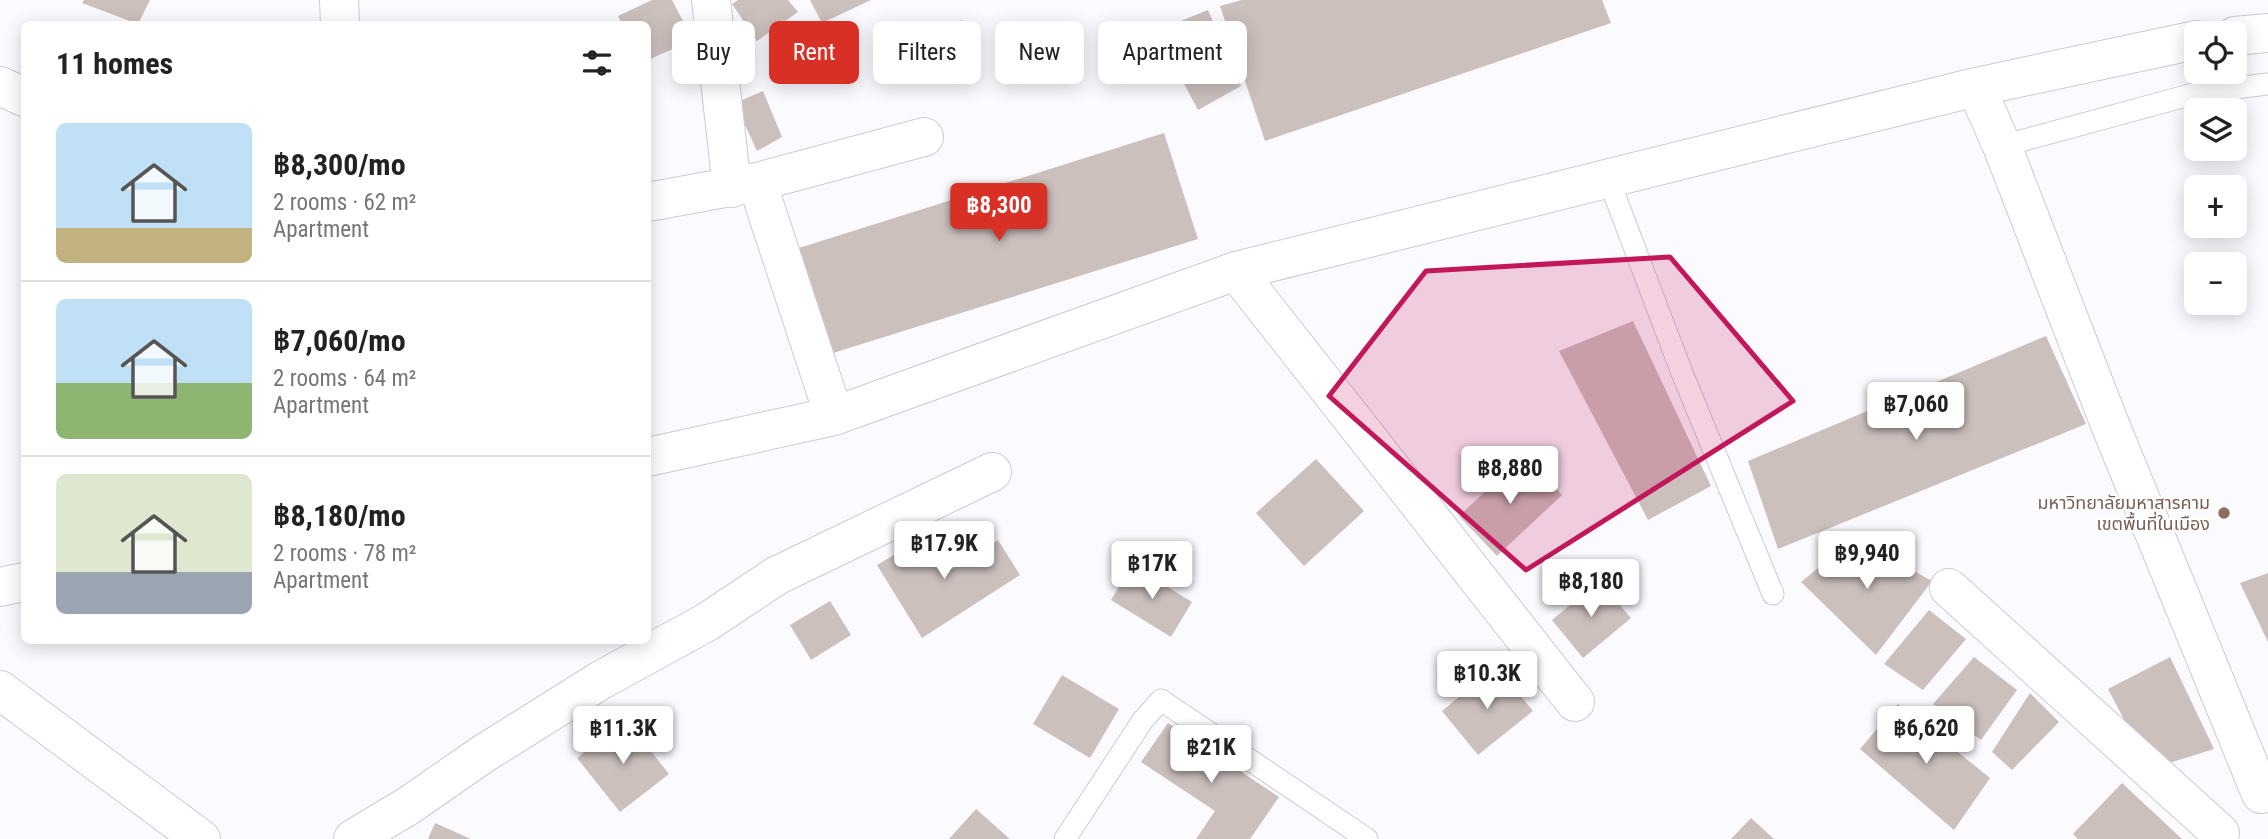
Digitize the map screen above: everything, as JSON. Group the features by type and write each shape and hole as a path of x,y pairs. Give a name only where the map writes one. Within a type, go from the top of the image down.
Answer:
{"street":[{"path":"340,0 340,21"},
{"path":"711,0 744,185 834,416"},
{"path":"2247,35 2268,33"},
{"path":"651,456 834,416 1236,271 1976,87 2184,43"},
{"path":"0,86 21,96"},
{"path":"1949,588 2218,836 2264,800 1976,87"},
{"path":"651,201 744,185 924,137"},
{"path":"1236,271 1575,702"},
{"path":"353,839 601,680 707,622 776,576 992,471"},
{"path":"0,587 21,583"},
{"path":"0,690 201,839"}],"lane":[{"path":"2002,146 2197,93 2268,84"},
{"path":"1608,178 1682,373 1773,594"},
{"path":"1065,839 1143,720 1161,700 1367,839"}],"highlighted area":[{"path":"1670,257 1793,401 1526,570 1329,396 1426,271"}],"building":[{"path":"84,0 150,0 140,21 130,21 82,3"},
{"path":"652,0 672,0 683,21 672,21 672,49 651,59 651,21 620,21 618,16"},
{"path":"738,0 788,0 798,12 785,21 769,21 769,33 757,41 755,21 743,21 732,4"},
{"path":"810,0 871,0 826,21 821,21"},
{"path":"1242,0 1602,0 1611,23 1265,141 1246,84 1247,21 1225,21 1220,6"},
{"path":"1208,10 1213,21 1181,21"},
{"path":"1184,84 1240,84 1241,86 1198,110"},
{"path":"763,91 782,137 757,151 735,103"},
{"path":"1164,133 1198,239 833,353 799,248"},
{"path":"1633,321 1711,486 1648,520 1559,351"},
{"path":"2046,336 2086,424 1778,549 1748,461"},
{"path":"1524,455 1562,495 1497,556 1459,516"},
{"path":"1316,459 1364,511 1304,566 1256,513"},
{"path":"929,534 952,569 998,540 1020,575 922,638 877,565"},
{"path":"1855,538 1932,581 1876,655 1801,582"},
{"path":"1132,565 1192,602 1171,637 1111,600"},
{"path":"2268,573 2268,642 2240,583"},
{"path":"1599,581 1631,618 1583,658 1552,620"},
{"path":"830,601 851,635 811,660 790,625"},
{"path":"1929,610 1966,639 1923,690 1884,664"},
{"path":"1974,657 2017,690 1981,740 1933,704"},
{"path":"2170,657 2214,749 2150,769 2108,689"},
{"path":"1496,666 1533,711 1478,755 1442,711"},
{"path":"1062,675 1119,709 1090,758 1033,724"},
{"path":"2030,693 2059,722 2012,770 1992,752"},
{"path":"1898,704 1990,778 1954,830 1860,749"},
{"path":"626,720 669,774 620,812 577,758"},
{"path":"1168,723 1279,797 1250,839 1196,839 1215,811 1141,762"},
{"path":"2122,783 2182,839 2078,839 2073,834"},
{"path":"976,809 1010,839 949,839"},
{"path":"1751,818 1774,839 1731,839"},
{"path":"435,823 471,839 428,839"}],"place":[{"name":"มหาวิทยาลัยมหาสารคาม เขตพื้นที่ในเมือง","path":"2224,513"}]}
